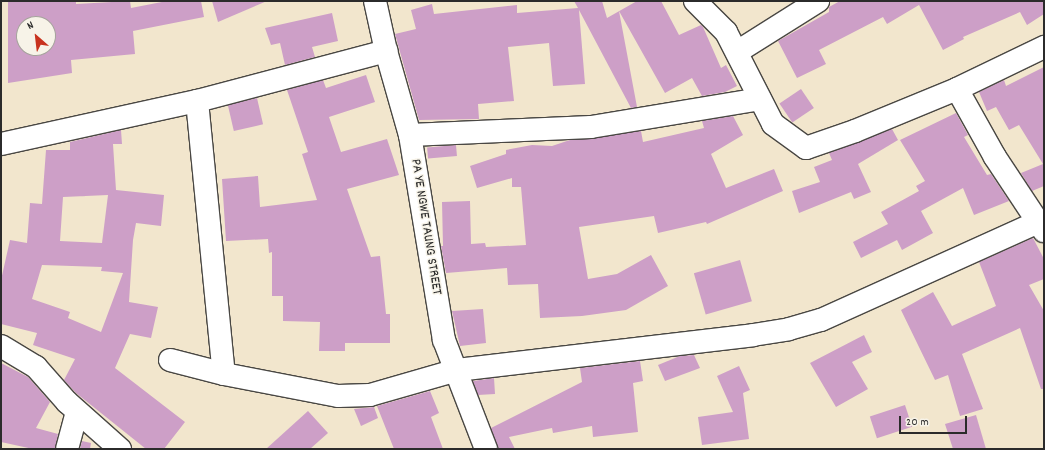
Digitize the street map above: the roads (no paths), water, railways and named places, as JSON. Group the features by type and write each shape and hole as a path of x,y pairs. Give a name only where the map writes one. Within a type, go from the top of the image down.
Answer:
{"street":[{"name":"PA YE NGWE TAUNG STREET","path":"375,1 386,51 410,135 444,340 457,370 486,449"},
{"path":"694,1 726,32 773,124 806,148 855,131 957,89 1044,47"},
{"path":"737,52 818,1"},
{"path":"1,144 197,100 386,51"},
{"path":"957,89 994,157 1042,228"},
{"path":"410,135 591,127 760,99"},
{"path":"197,100 224,374"},
{"path":"170,360 224,374 338,396 370,395 457,370 753,335 789,329 821,320 1030,224 1042,228"},
{"path":"1,346 36,367 77,412 120,449"},
{"path":"67,449 77,412"}]}
